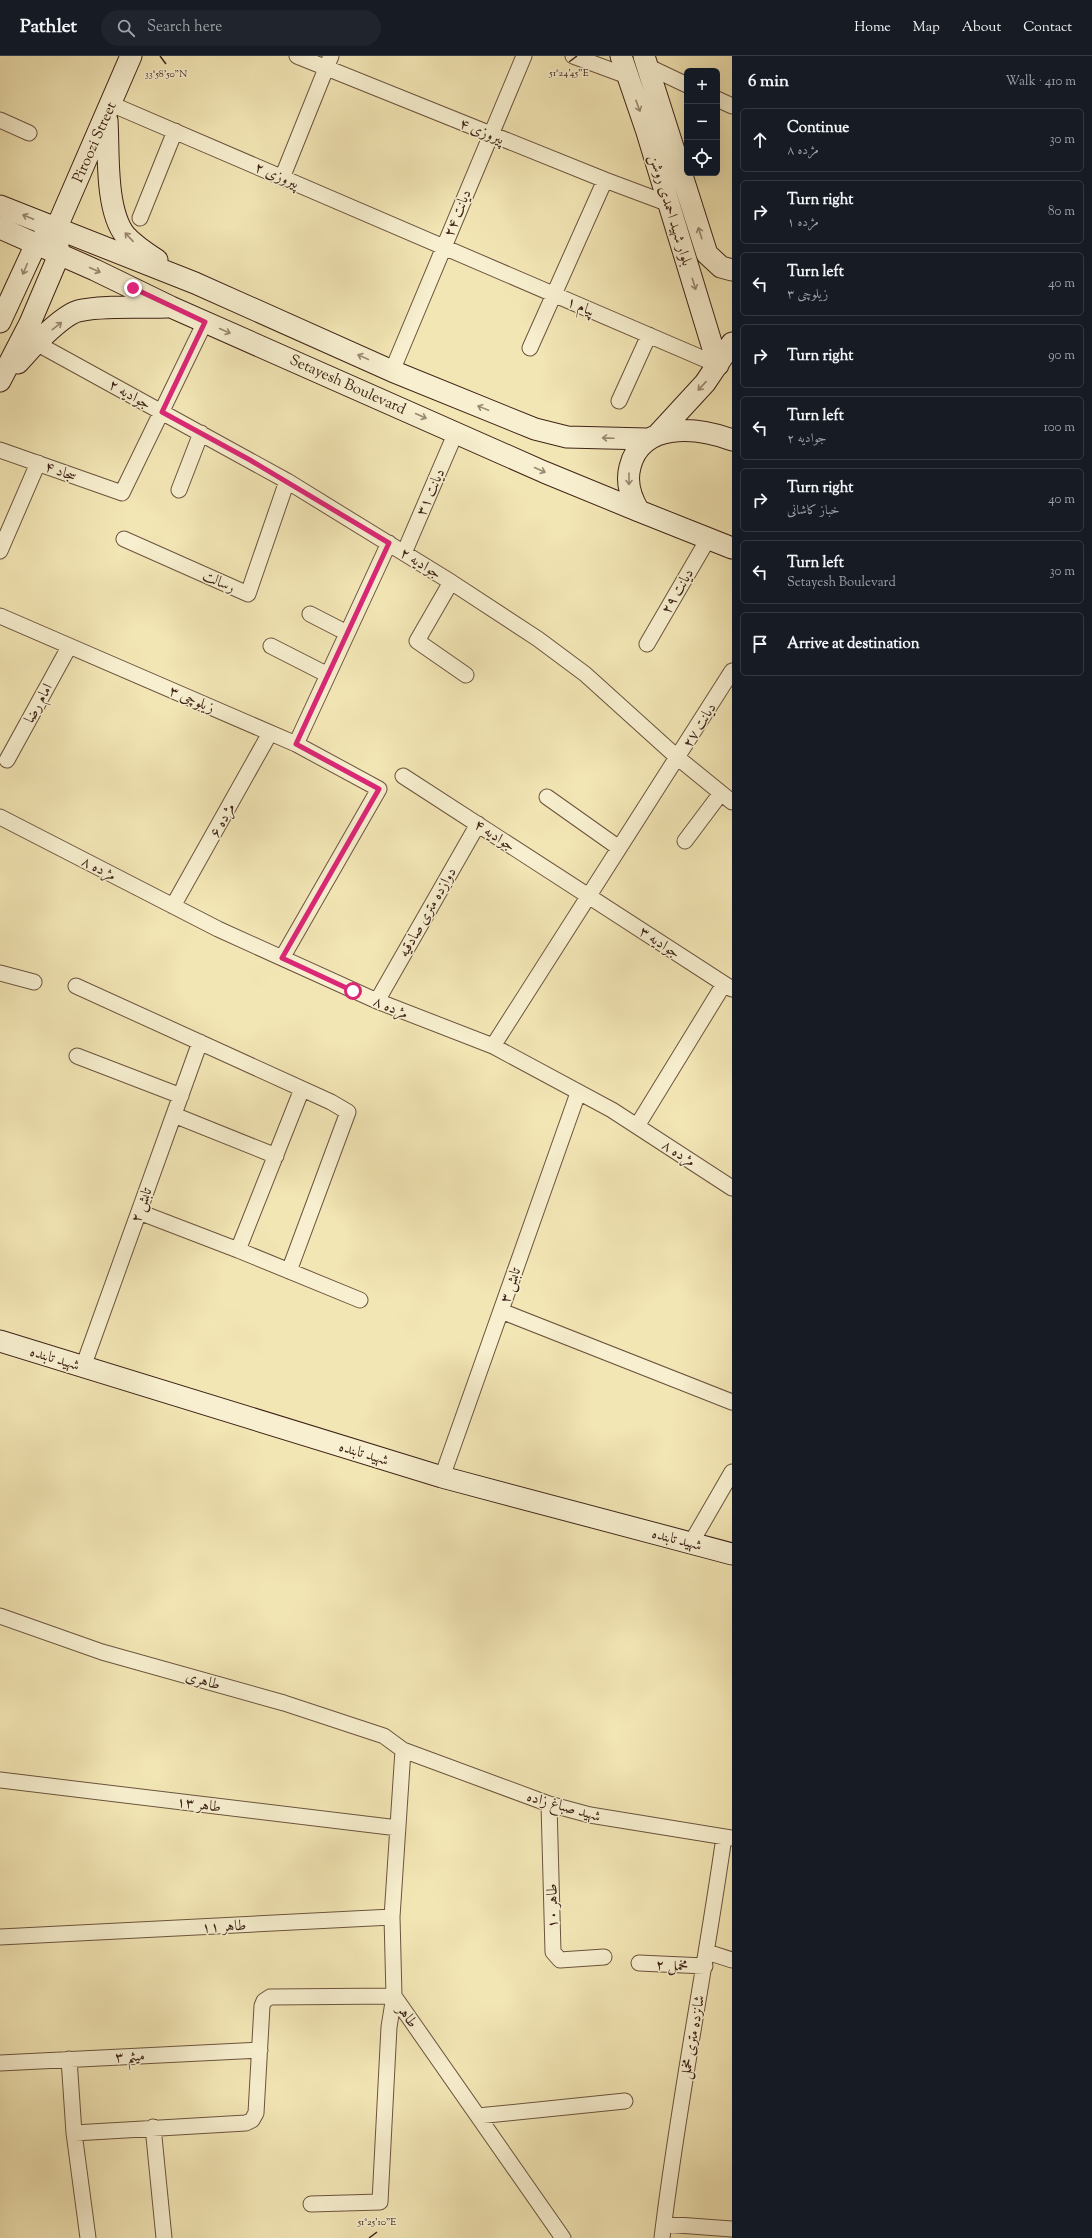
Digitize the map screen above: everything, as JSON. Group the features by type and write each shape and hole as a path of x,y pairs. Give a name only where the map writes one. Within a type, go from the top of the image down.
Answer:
{"main road":[{"name":"Piroozi Street","path":"56,229 109,110 131,56"},
{"name":"بلوار شهید احمدی روشن","path":"621,56 627,76 655,126 707,254 721,267 732,270"},
{"name":"بلوار شهید احمدی روشن","path":"646,61 655,126 669,204 718,365"},
{"path":"109,110 110,172 115,217 126,235 143,251 195,283"},
{"name":"Setayesh Boulevard","path":"0,206 195,283 392,370 535,429 567,437 653,436 695,431 712,433 732,440"},
{"name":"Setayesh Boulevard","path":"0,228 95,270 171,307 544,472 732,548"},
{"path":"0,322 36,244 56,229"},
{"path":"0,382 36,310 59,255 56,229"},
{"path":"0,382 36,342 77,311 119,308 171,307"},
{"path":"309,367 321,338"},
{"path":"638,511 630,492 629,470 632,458 639,446 653,436 705,383 732,343"},
{"name":"شهید تابنده","path":"0,1341 442,1477 732,1554"}],"street":[{"name":"پیروزی ۴","path":"297,56 328,62 490,134 669,204"},
{"name":"دیانت ۲۴","path":"392,370 524,56"},
{"path":"573,56 627,76"},
{"path":"646,61 684,83"},
{"path":"282,178 328,62"},
{"path":"720,100 732,106"},
{"name":"پیروزی ۲","path":"109,110 175,131 443,247"},
{"path":"0,120 29,132"},
{"path":"140,218 175,131"},
{"path":"530,348 605,180"},
{"name":"پیام ۱","path":"443,247 718,365"},
{"path":"162,412 205,322"},
{"path":"619,401 649,335"},
{"name":"جوادیه ۲","path":"36,342 287,481 451,582 564,658 585,674 678,758 729,798"},
{"name":"سجاد ۴","path":"0,450 122,493 162,412"},
{"name":"دیانت ۳۱","path":"404,553 456,432"},
{"path":"179,490 201,433"},
{"path":"0,551 38,463"},
{"name":"رسالت","path":"124,539 248,594 287,481"},
{"name":"دیانت ۲۹","path":"647,644 708,539"},
{"path":"296,744 389,543"},
{"path":"451,582 417,641 466,675"},
{"path":"310,614 347,633"},
{"name":"زیلوچی ۳","path":"0,616 68,647 296,744 379,789 282,958"},
{"path":"271,646 328,675"},
{"name":"امام رضا","path":"7,760 68,647"},
{"name":"دیانت ۲۷","path":"493,1046 588,895 678,758 732,671"},
{"name":"مژده ۶","path":"173,906 270,733"},
{"name":"جوادیه ۴","path":"403,776 588,895"},
{"path":"546,797 619,848"},
{"path":"685,841 729,798"},
{"name":"مژده ۸","path":"0,817 173,906 282,958 377,1001 493,1046 637,1126 732,1188"},
{"name":"دوازده متری صادقیه","path":"377,1001 478,824"},
{"name":"جوادیه ۳","path":"588,895 728,987"},
{"path":"0,972 34,982"},
{"path":"76,986 302,1089 348,1112 289,1271"},
{"path":"637,1126 728,987"},
{"name":"تابش ۲","path":"83,1367 200,1042"},
{"path":"77,1056 181,1096"},
{"path":"238,1250 302,1089"},
{"name":"تابش ۳","path":"442,1477 578,1093"},
{"path":"174,1115 276,1156"},
{"path":"139,1212 238,1250 360,1300"},
{"path":"501,1311 732,1402"},
{"path":"691,1543 732,1472"},
{"name":"طاهری","path":"0,1616 102,1652 284,1703 384,1736 403,1750"},
{"name":"شهید صباغ زاده","path":"403,1750 549,1804 590,1815 728,1837"},
{"name":"طاهر","path":"403,1750 392,1917 394,1996 563,2238"},
{"name":"طاهر ۱۳","path":"0,1780 398,1828"},
{"name":"طاهر ۱۰","path":"549,1804 553,1952 555,1957 560,1960 604,1957"},
{"name":"شانزده متری مخمل","path":"663,2231 686,2068 728,1837"},
{"name":"طاهر ۱۱","path":"0,1937 392,1917"},
{"name":"مخمل ۲","path":"639,1963 706,1959 732,1960"},
{"path":"74,2133 153,2127 246,2123 252,2120 256,2114 262,2006 264,2001 270,1997 394,1996 389,2028 380,2202 311,2204"},
{"name":"میثم ۳","path":"0,2063 260,2050"},
{"path":"69,2060 74,2133 88,2238"},
{"path":"478,2116 626,2101"},
{"path":"153,2127 164,2238"},
{"path":"663,2231 732,2229"}],"route":[{"path":"133,288 205,322 162,412 287,481 389,543 296,744 379,789 282,958 353,991"}]}
